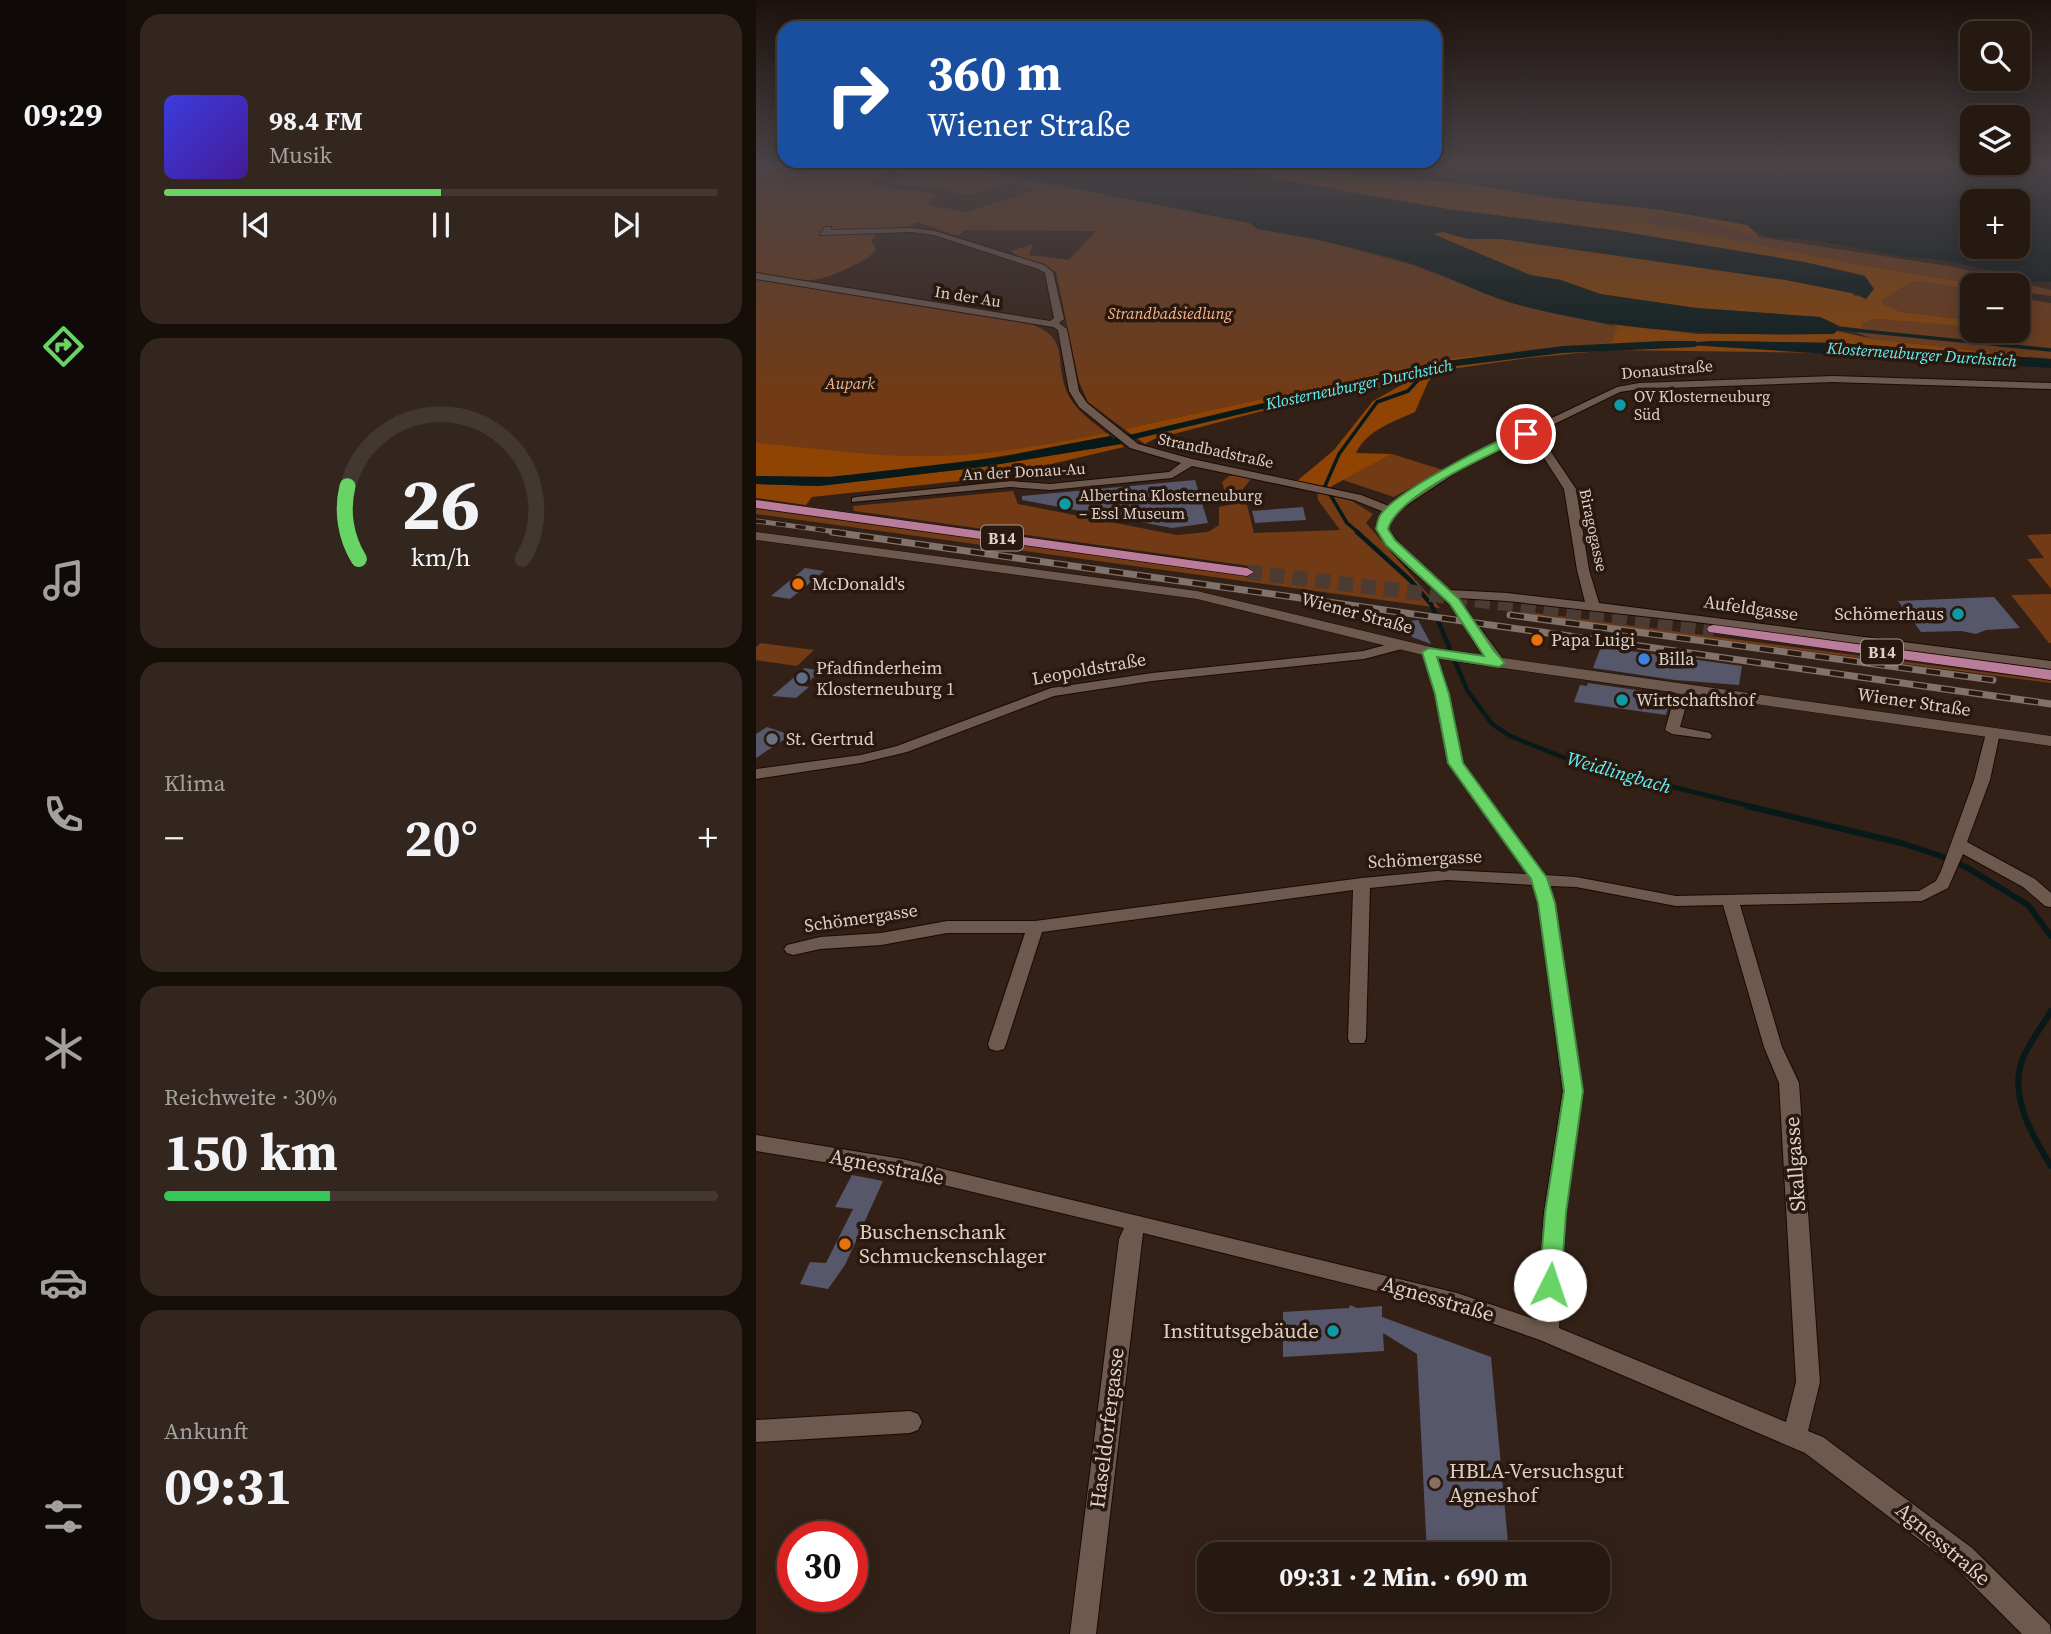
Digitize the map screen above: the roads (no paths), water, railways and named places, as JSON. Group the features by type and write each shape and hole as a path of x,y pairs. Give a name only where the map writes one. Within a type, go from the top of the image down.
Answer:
{"main road":[{"name":"B14","path":"756,504 1247,572"},
{"name":"B14","path":"1714,629 2051,675"}],"street":[{"path":"954,239 1041,267 1049,272 1059,319 1052,324"},
{"name":"In der Au","path":"756,276 1052,324"},
{"name":"Strandbadstraße","path":"1052,324 1062,329 1074,391 1083,405 1134,446 1190,462 1348,495 1390,511"},
{"name":"Donaustraße","path":"1390,511 1457,467 1618,390 1648,385 1833,379 2051,386"},
{"name":"Biragogasse","path":"1528,435 1539,442 1570,489 1583,570 1593,606"},
{"name":"An der Donau-Au","path":"856,500 1010,484 1050,487 1172,475 1190,462"},
{"path":"1390,511 1382,525 1384,533 1455,602 1489,653 1499,663"},
{"name":"Wiener Straße","path":"756,536 1207,597 1309,620 1397,646 1434,653 2051,739"},
{"name":"Aufeldgasse","path":"1446,594 1593,606 2051,666"},
{"name":"Leopoldstraße","path":"756,774 861,759 902,749 1051,692 1152,677 1364,655 1397,646"},
{"path":"1434,653 1456,763 1539,878 1546,903 1573,1091 1555,1213 1547,1333"},
{"path":"1684,688 1672,730 1705,736"},
{"name":"Schömergasse","path":"793,949 820,943 880,939 947,927 1035,927 1362,883 1447,875 1576,882 1676,901 1922,895 1942,884 1950,871 1982,780 1993,733"},
{"path":"1958,846 2029,883 2051,902"},
{"path":"1357,1038 1362,883"},
{"name":"Skallgasse","path":"1730,901 1773,1047 1789,1083 1808,1382 1795,1435"},
{"path":"997,1044 1035,927"},
{"name":"Agnesstraße","path":"756,1143 902,1167 1137,1223 1457,1302 1547,1333 1795,1435 1832,1457 1944,1541 1982,1574 2041,1634"},
{"name":"Haseldorfergasse","path":"1083,1634 1130,1239 1137,1223"},
{"path":"756,1431 910,1422"}],"water":[{"path":"1311,239 1445,239 1530,275 1561,280 1600,294 1696,308 1820,317 1839,326 1833,328 1837,331 1833,334 1711,333 1591,321 1512,303 1413,264"},
{"path":"1504,239 1668,239 1804,262 1865,276 1874,289 1866,299 1852,293 1786,280"},
{"path":"1803,239 1960,239 1960,259 2030,259 2030,239 2051,239 2051,282 2030,282 2030,273 1999,273 1934,259 1906,257"},
{"path":"1711,341 1839,343 2051,359 2051,368 1673,344"},
{"path":"1110,436 1121,444 982,467 819,486 756,484 756,476 831,477 1003,457"}],"waterway":[{"path":"1833,328 2051,350"},
{"name":"Klosterneuburger Durchstich","path":"1093,445 1431,366 1563,349 1695,344"},
{"name":"Weidlingbach","path":"1359,533 1347,523 1325,486 1339,454 1377,402 1408,391 1431,366"},
{"name":"Weidlingbach","path":"1357,532 1410,580 1431,604 1467,690 1492,724 1510,736 1580,764 1754,807"},
{"name":"Weidlingbach","path":"1747,806 1901,843 1938,855 1968,868 2028,905 2051,936"},
{"name":"Weidlingbach","path":"2051,1011 2023,1058 2018,1086 2024,1114 2036,1142 2051,1166"}],"tunnel":[{"path":"1247,572 1714,629"}],"railway":[{"path":"756,521 844,533"},
{"path":"832,532 2051,704"},
{"path":"1510,615 1993,680"}],"place":[{"name":"OV Klosterneuburg Süd","path":"1620,405"},
{"name":"Albertina Klosterneuburg – Essl Museum","path":"1065,504"},
{"name":"McDonald's","path":"798,584"},
{"name":"Schömerhaus","path":"1958,614"},
{"name":"Papa Luigi","path":"1537,640"},
{"name":"Billa","path":"1644,659"},
{"name":"Pfadfinderheim Klosterneuburg 1","path":"802,678"},
{"name":"Wirtschaftshof","path":"1622,700"},
{"name":"St. Gertrud","path":"772,739"},
{"name":"Buschenschank Schmuckenschlager","path":"845,1244"},
{"name":"Institutsgebäude","path":"1333,1331"},
{"name":"HBLA-Versuchsgut Agneshof","path":"1435,1483"}],"park label":[{"name":"Strandbadsiedlung","path":"1170,313"},
{"name":"Aupark","path":"850,383"}]}
